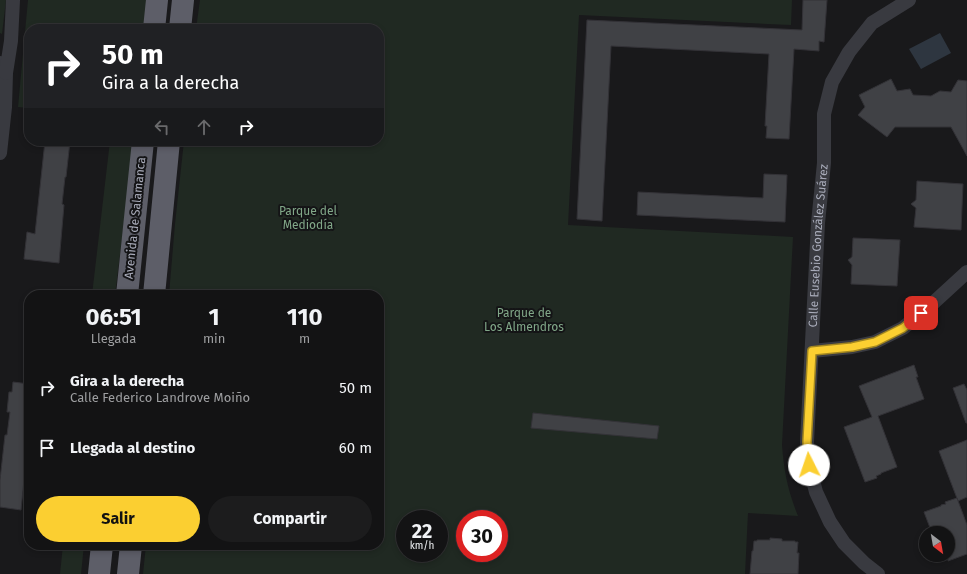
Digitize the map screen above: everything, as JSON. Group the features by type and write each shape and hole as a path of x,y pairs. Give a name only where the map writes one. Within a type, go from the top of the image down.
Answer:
{"highway":[{"path":"155,24 157,0"},
{"path":"181,24 183,0"},
{"name":"Avenida de Salamanca","path":"128,290 142,146"},
{"path":"154,290 169,146"},
{"path":"99,574 101,550"},
{"path":"128,574 130,550"}],"street":[{"path":"0,153 5,107 3,68 11,41 13,0"},
{"name":"Calle Eusebio González Suárez","path":"878,574 864,563 844,543 830,522 816,492 809,465 807,442 818,223 824,163 824,114 832,82 849,52 872,23 909,0"},
{"path":"812,351 852,347 875,342 903,328 967,272"}],"green space":[{"path":"0,0 6,0 2,34 0,33"},
{"path":"28,0 147,0 145,24 26,24"},
{"path":"200,0 792,0 791,25 579,15 568,225 793,237 782,445 787,481 798,516 748,513 745,574 143,574 145,550 384,550 384,290 169,290 183,146 384,146 384,24 197,24"},
{"path":"24,43 24,108 18,107"},
{"path":"109,146 133,146 116,290 93,290"},
{"path":"62,550 83,550 81,574 60,574"}],"shaded area":[{"path":"940,33 951,53 921,69 909,49"}],"building":[{"path":"803,0 827,0 824,42 819,41 819,51 794,49 789,139 766,138 767,126 765,126 769,54 611,46 602,221 577,219 587,20 802,30"},
{"path":"891,79 897,91 910,89 913,95 931,96 940,91 951,92 958,80 967,81 967,156 951,127 895,127 887,137 858,115 865,107 859,95"},
{"path":"44,146 69,146 62,204 64,205 59,263 24,259 27,232 35,234"},
{"path":"764,174 787,175 785,222 637,215 638,192 763,198"},
{"path":"917,181 963,184 961,230 914,227 916,208 911,204 916,200"},
{"path":"853,238 900,240 897,286 851,284 852,265 848,260 852,257"},
{"path":"914,365 918,377 916,377 924,399 878,416 897,467 881,473 876,476 877,478 865,482 844,427 872,417 859,386"},
{"path":"13,382 24,383 24,480 21,510 0,507 0,480 5,435 7,435 10,412 7,412 9,392 12,392"},
{"path":"964,384 967,390 967,423 953,388"},
{"path":"533,413 659,426 657,439 531,428"},
{"path":"967,440 967,497 958,501 939,451"},
{"path":"957,498 967,525 967,554 955,558 955,526 929,526 924,512 946,504 945,502"},
{"path":"770,538 782,539 782,541 798,542 798,574 750,574 754,541 770,540"}],"route":[{"path":"809,465 807,442 812,351 852,347 875,342 903,328 921,313"}],"park label":[{"name":"Parque del Mediodía","path":"308,218"},
{"name":"Parque de Los Almendros","path":"524,320"}]}
